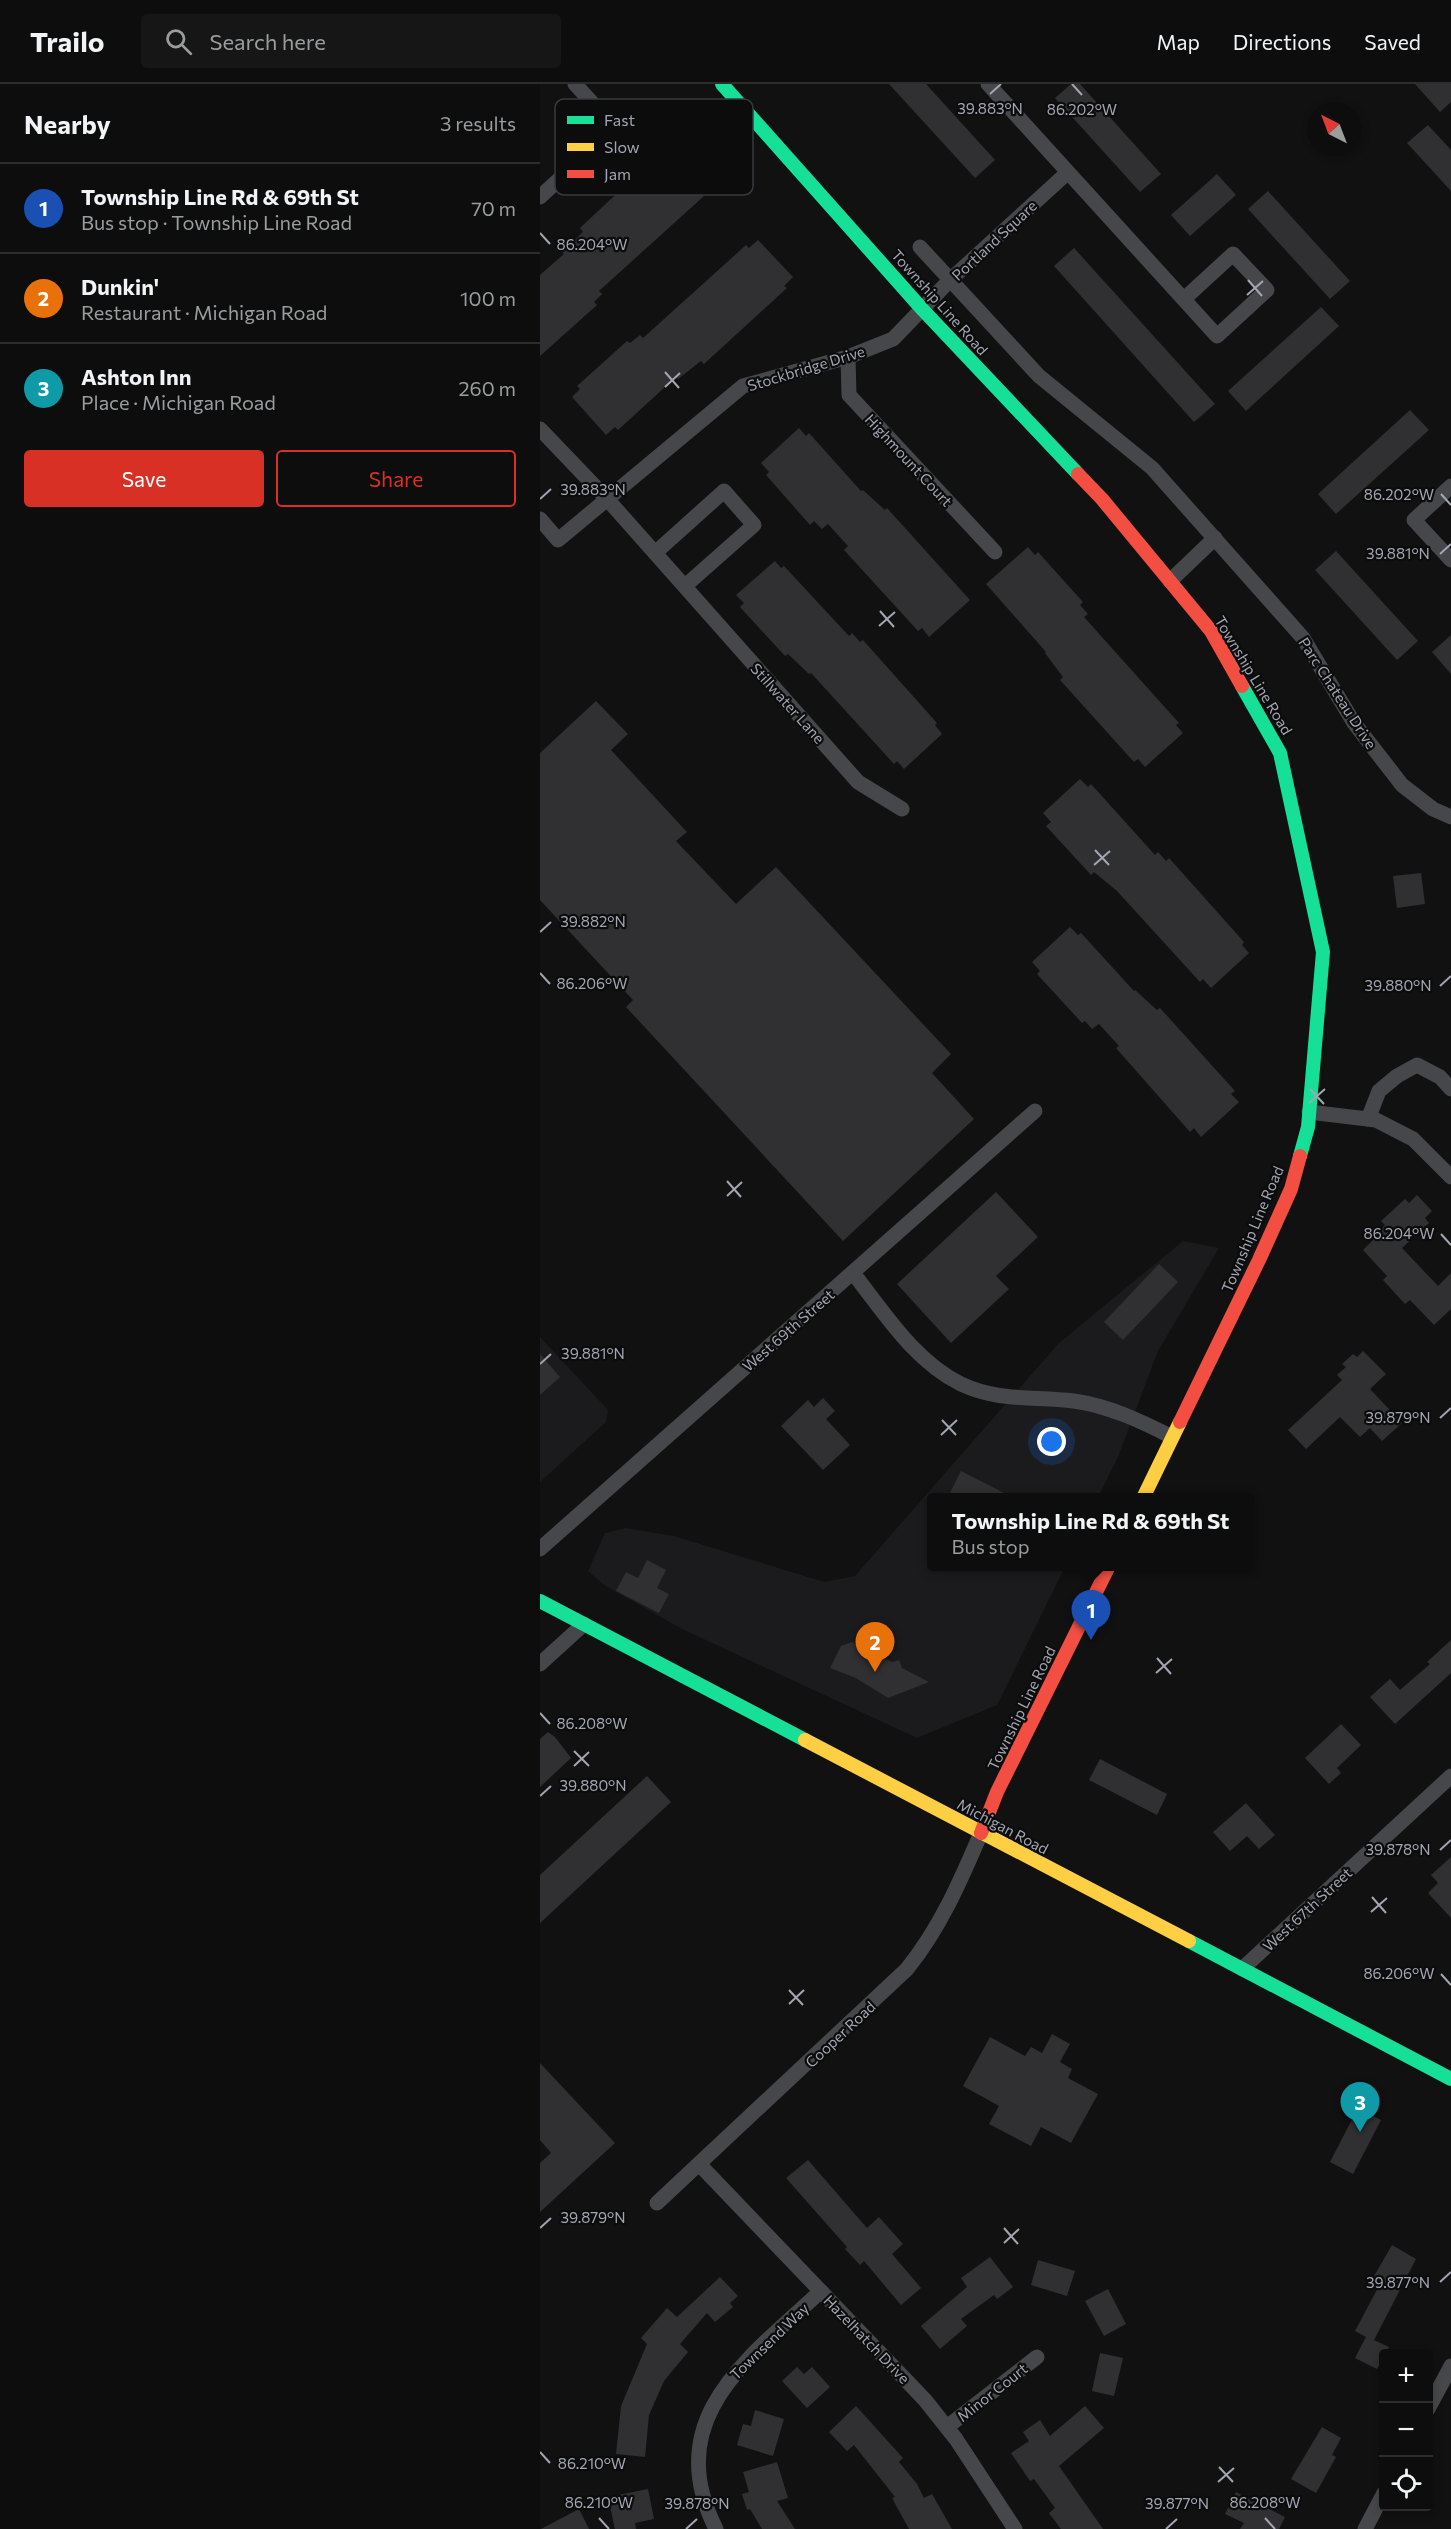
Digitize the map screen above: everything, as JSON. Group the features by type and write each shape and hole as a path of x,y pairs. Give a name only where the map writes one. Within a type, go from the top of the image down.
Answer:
{"main road":[{"name":"Township Line Road","path":"722,84 735,99"},
{"name":"Township Line Road","path":"753,119 924,310 1102,499 1211,631 1280,753 1323,952 1308,1127 1291,1189 1259,1260 1145,1493"},
{"name":"Township Line Road","path":"981,1833 994,1800 1107,1571"},
{"name":"Michigan Road","path":"540,1601 1451,2079"}],"street":[{"path":"575,84 589,99"},
{"path":"988,84 1217,336 1267,290 1233,254 1184,299"},
{"name":"Portland Square","path":"924,310 950,280 1068,173"},
{"path":"540,197 555,183"},
{"name":"Parc Chateau Drive","path":"920,248 1040,376 1144,461 1303,638 1354,723 1402,785 1433,809 1451,817"},
{"name":"Stockbridge Drive","path":"540,519 558,540 743,386 848,357 893,339 924,310"},
{"name":"Highmount Court","path":"848,357 849,395 995,552"},
{"path":"540,429 608,500"},
{"path":"1451,486 1414,520 1451,560"},
{"path":"655,553 724,491 754,525 685,586"},
{"name":"Stillwater Lane","path":"608,500 858,782 902,809"},
{"path":"1170,581 1215,538"},
{"path":"1368,1119 1379,1090 1397,1076 1417,1065 1440,1077 1451,1089"},
{"name":"West 69th Street","path":"540,1549 1035,1112"},
{"path":"1310,1112 1376,1120 1413,1139 1451,1178"},
{"path":"852,1273 923,1357 962,1384 1002,1397 1076,1401 1102,1407 1125,1414 1172,1437"},
{"path":"540,1664 584,1624"},
{"name":"West 67th Street","path":"1242,1969 1451,1776"},
{"name":"Cooper Road","path":"657,2203 907,1969 923,1949 944,1915 981,1833"},
{"name":"Hazelhatch Drive","path":"699,2164 917,2392 947,2427 1015,2529"},
{"name":"Townsend Way","path":"716,2529 704,2499 698,2460 701,2436 714,2402 740,2367 821,2291"},
{"name":"Minor Court","path":"947,2427 1037,2357"},
{"path":"1431,2403 1451,2366"},
{"path":"1365,2529 1379,2501"}],"shaded area":[{"path":"1183,1241 1219,1248 1158,1351 1118,1457 1100,1493 928,1493 1059,1343"},
{"path":"540,1337 608,1410 606,1422 540,1482"},
{"path":"927,1494 927,1571 1063,1571 997,1705 917,1738 682,1629 604,1585 588,1571 605,1533 626,1528 674,1536 824,1582 855,1576"}],"building":[{"path":"889,84 926,84 995,160 975,178"},
{"path":"1071,84 1080,84 1161,174 1140,192 1055,98"},
{"path":"1415,84 1451,84 1451,102 1440,112"},
{"path":"1428,125 1451,150 1451,191 1407,143"},
{"path":"1217,174 1236,195 1190,236 1171,215"},
{"path":"1268,191 1350,281 1330,299 1248,209"},
{"path":"615,195 704,196 599,291 602,294 594,302 597,305 540,356 540,275 564,254 562,252 583,232 580,228"},
{"path":"758,240 793,277 784,286 787,288 704,364 701,361 678,379 676,377 618,430 615,427 606,435 572,397 580,389 577,386 627,341 630,343 640,335 643,338 746,245 749,248"},
{"path":"1074,248 1215,404 1194,422 1054,266"},
{"path":"1321,307 1339,326 1246,411 1228,391"},
{"path":"1410,410 1429,430 1336,514 1318,494"},
{"path":"799,428 806,436 809,433 861,491 863,490 885,510 887,508 970,600 929,637 922,628 918,631 844,550 848,546 828,524 822,529 814,521 810,525 766,475 769,472 761,463"},
{"path":"1028,547 1035,555 1038,552 1083,602 1080,605 1088,614 1084,617 1179,723 1176,725 1183,733 1145,767 1138,759 1134,762 1060,680 1063,677 1046,652 986,584"},
{"path":"1336,551 1418,641 1397,660 1315,570"},
{"path":"775,561 781,568 784,566 849,636 852,633 860,642 863,640 937,723 935,725 942,734 904,769 897,761 894,764 811,673 809,674 788,654 785,656 740,607 744,603 736,595"},
{"path":"1451,635 1451,674 1432,652"},
{"path":"596,701 628,734 611,750 687,832 676,841 736,904 776,867 951,1054 932,1073 974,1119 843,1241 626,1007 633,1000 540,900 540,753"},
{"path":"1080,779 1088,787 1091,784 1155,855 1158,852 1166,861 1169,858 1244,942 1242,945 1249,953 1211,988 1203,979 1200,982 1117,891 1094,872 1091,875 1046,826 1051,822 1043,813"},
{"path":"1421,873 1425,904 1397,908 1393,876"},
{"path":"1070,927 1078,935 1081,933 1134,991 1157,1010 1160,1008 1235,1091 1231,1094 1239,1102 1201,1137 1194,1128 1190,1132 1116,1048 1119,1046 1099,1024 1092,1029 1085,1021 1082,1023 1037,974 1040,971 1032,962"},
{"path":"996,1192 1038,1237 996,1276 1009,1289 951,1343 897,1284"},
{"path":"1417,1195 1432,1211 1425,1218 1429,1223 1402,1248 1438,1286 1451,1273 1451,1309 1434,1325 1410,1300 1405,1304 1383,1280 1387,1276 1363,1250 1385,1225 1381,1221 1405,1199 1409,1203"},
{"path":"1159,1264 1178,1282 1123,1340 1104,1322"},
{"path":"1363,1351 1386,1374 1370,1389 1402,1423 1382,1441 1370,1428 1360,1437 1340,1417 1306,1449 1288,1430 1342,1380 1337,1375 1346,1367 1342,1364 1353,1354 1357,1357"},
{"path":"540,1354 560,1377 540,1395"},
{"path":"823,1398 835,1411 826,1419 850,1445 823,1470 781,1426 808,1400 814,1407"},
{"path":"961,1471 1004,1493 950,1493"},
{"path":"647,1560 666,1570 657,1588 669,1594 659,1613 616,1591 626,1572 638,1578"},
{"path":"1451,1640 1451,1673 1395,1724 1370,1697 1390,1679 1400,1690 1430,1664 1427,1662"},
{"path":"852,1642 892,1662 899,1660 902,1668 929,1682 888,1698 856,1678 830,1668 841,1646"},
{"path":"1341,1724 1361,1745 1337,1768 1341,1773 1329,1784 1305,1758"},
{"path":"548,1732 555,1737 571,1758 540,1787 540,1739"},
{"path":"1100,1759 1167,1794 1157,1815 1089,1780"},
{"path":"647,1776 671,1802 540,1923 540,1875"},
{"path":"1246,1803 1275,1835 1259,1849 1247,1836 1230,1851 1213,1832"},
{"path":"1451,1857 1451,1918 1428,1893 1438,1883 1431,1875"},
{"path":"1052,2034 1070,2044 1060,2062 1072,2069 1068,2078 1098,2094 1071,2143 1041,2127 1031,2146 989,2124 999,2106 963,2086 990,2037 1025,2056 1031,2047 1042,2053"},
{"path":"540,2063 615,2143 540,2212 540,2163 551,2153 540,2140"},
{"path":"1358,2108 1381,2120 1353,2174 1330,2162"},
{"path":"808,2160 867,2228 879,2217 903,2244 892,2254 921,2288 901,2305 864,2261 860,2265 845,2249 847,2247 786,2178"},
{"path":"1392,2245 1416,2259 1374,2340 1389,2347 1379,2349 1377,2369 1355,2358 1366,2337 1355,2331 1381,2282 1373,2278"},
{"path":"990,2257 1013,2287 997,2299 994,2295 961,2319 967,2326 940,2349 921,2326 967,2287 961,2278"},
{"path":"1038,2260 1075,2271 1067,2296 1031,2285"},
{"path":"720,2277 738,2296 730,2303 733,2307 715,2322 707,2313 680,2344 688,2352 664,2381 649,2415 645,2457 616,2454 621,2406 647,2344 641,2338 667,2308 677,2317"},
{"path":"1108,2289 1126,2324 1104,2336 1085,2301"},
{"path":"1100,2353 1123,2358 1114,2396 1092,2391"},
{"path":"797,2367 804,2374 812,2367 830,2387 807,2408 782,2381"},
{"path":"856,2406 903,2458 899,2462 917,2484 924,2498 932,2494 952,2529 909,2529 892,2498 895,2497 854,2445 847,2451 829,2432"},
{"path":"1085,2406 1104,2428 1059,2466 1103,2529 1061,2529 1049,2513 1055,2508 1034,2479 1030,2481 1011,2453 1029,2441 1023,2432 1040,2420 1050,2436"},
{"path":"755,2410 784,2419 773,2456 737,2445 743,2424 751,2426"},
{"path":"1322,2427 1341,2438 1332,2455 1336,2457 1316,2493 1291,2479"},
{"path":"777,2462 788,2498 777,2501 795,2529 762,2529 750,2509 747,2510 742,2494 749,2492 743,2472"},
{"path":"648,2489 654,2519 635,2523 636,2529 615,2529 608,2497"},
{"path":"1236,2492 1285,2517 1279,2529 1240,2529 1244,2523 1225,2514"},
{"path":"579,2509 589,2529 541,2529"}],"traffic: fast":[{"path":"722,84 735,99"},
{"path":"753,119 923,310 1078,474"},
{"path":"1242,686 1280,753 1323,952 1308,1127 1300,1156"},
{"path":"540,1601 805,1740"},
{"path":"1189,1941 1451,2079"}],"traffic: slow":[{"path":"1145,1493 1180,1422"},
{"path":"805,1740 1189,1941"}],"traffic: jam":[{"path":"1078,474 1102,499 1211,631 1242,686"},
{"path":"1180,1422 1259,1260 1291,1189 1300,1156"},
{"path":"981,1833 997,1792 1107,1571"}],"place":[{"name":"Township Line Rd & 69th St","path":"1091,1640"},
{"name":"Dunkin'","path":"875,1672"},
{"name":"Ashton Inn","path":"1360,2132"}]}
